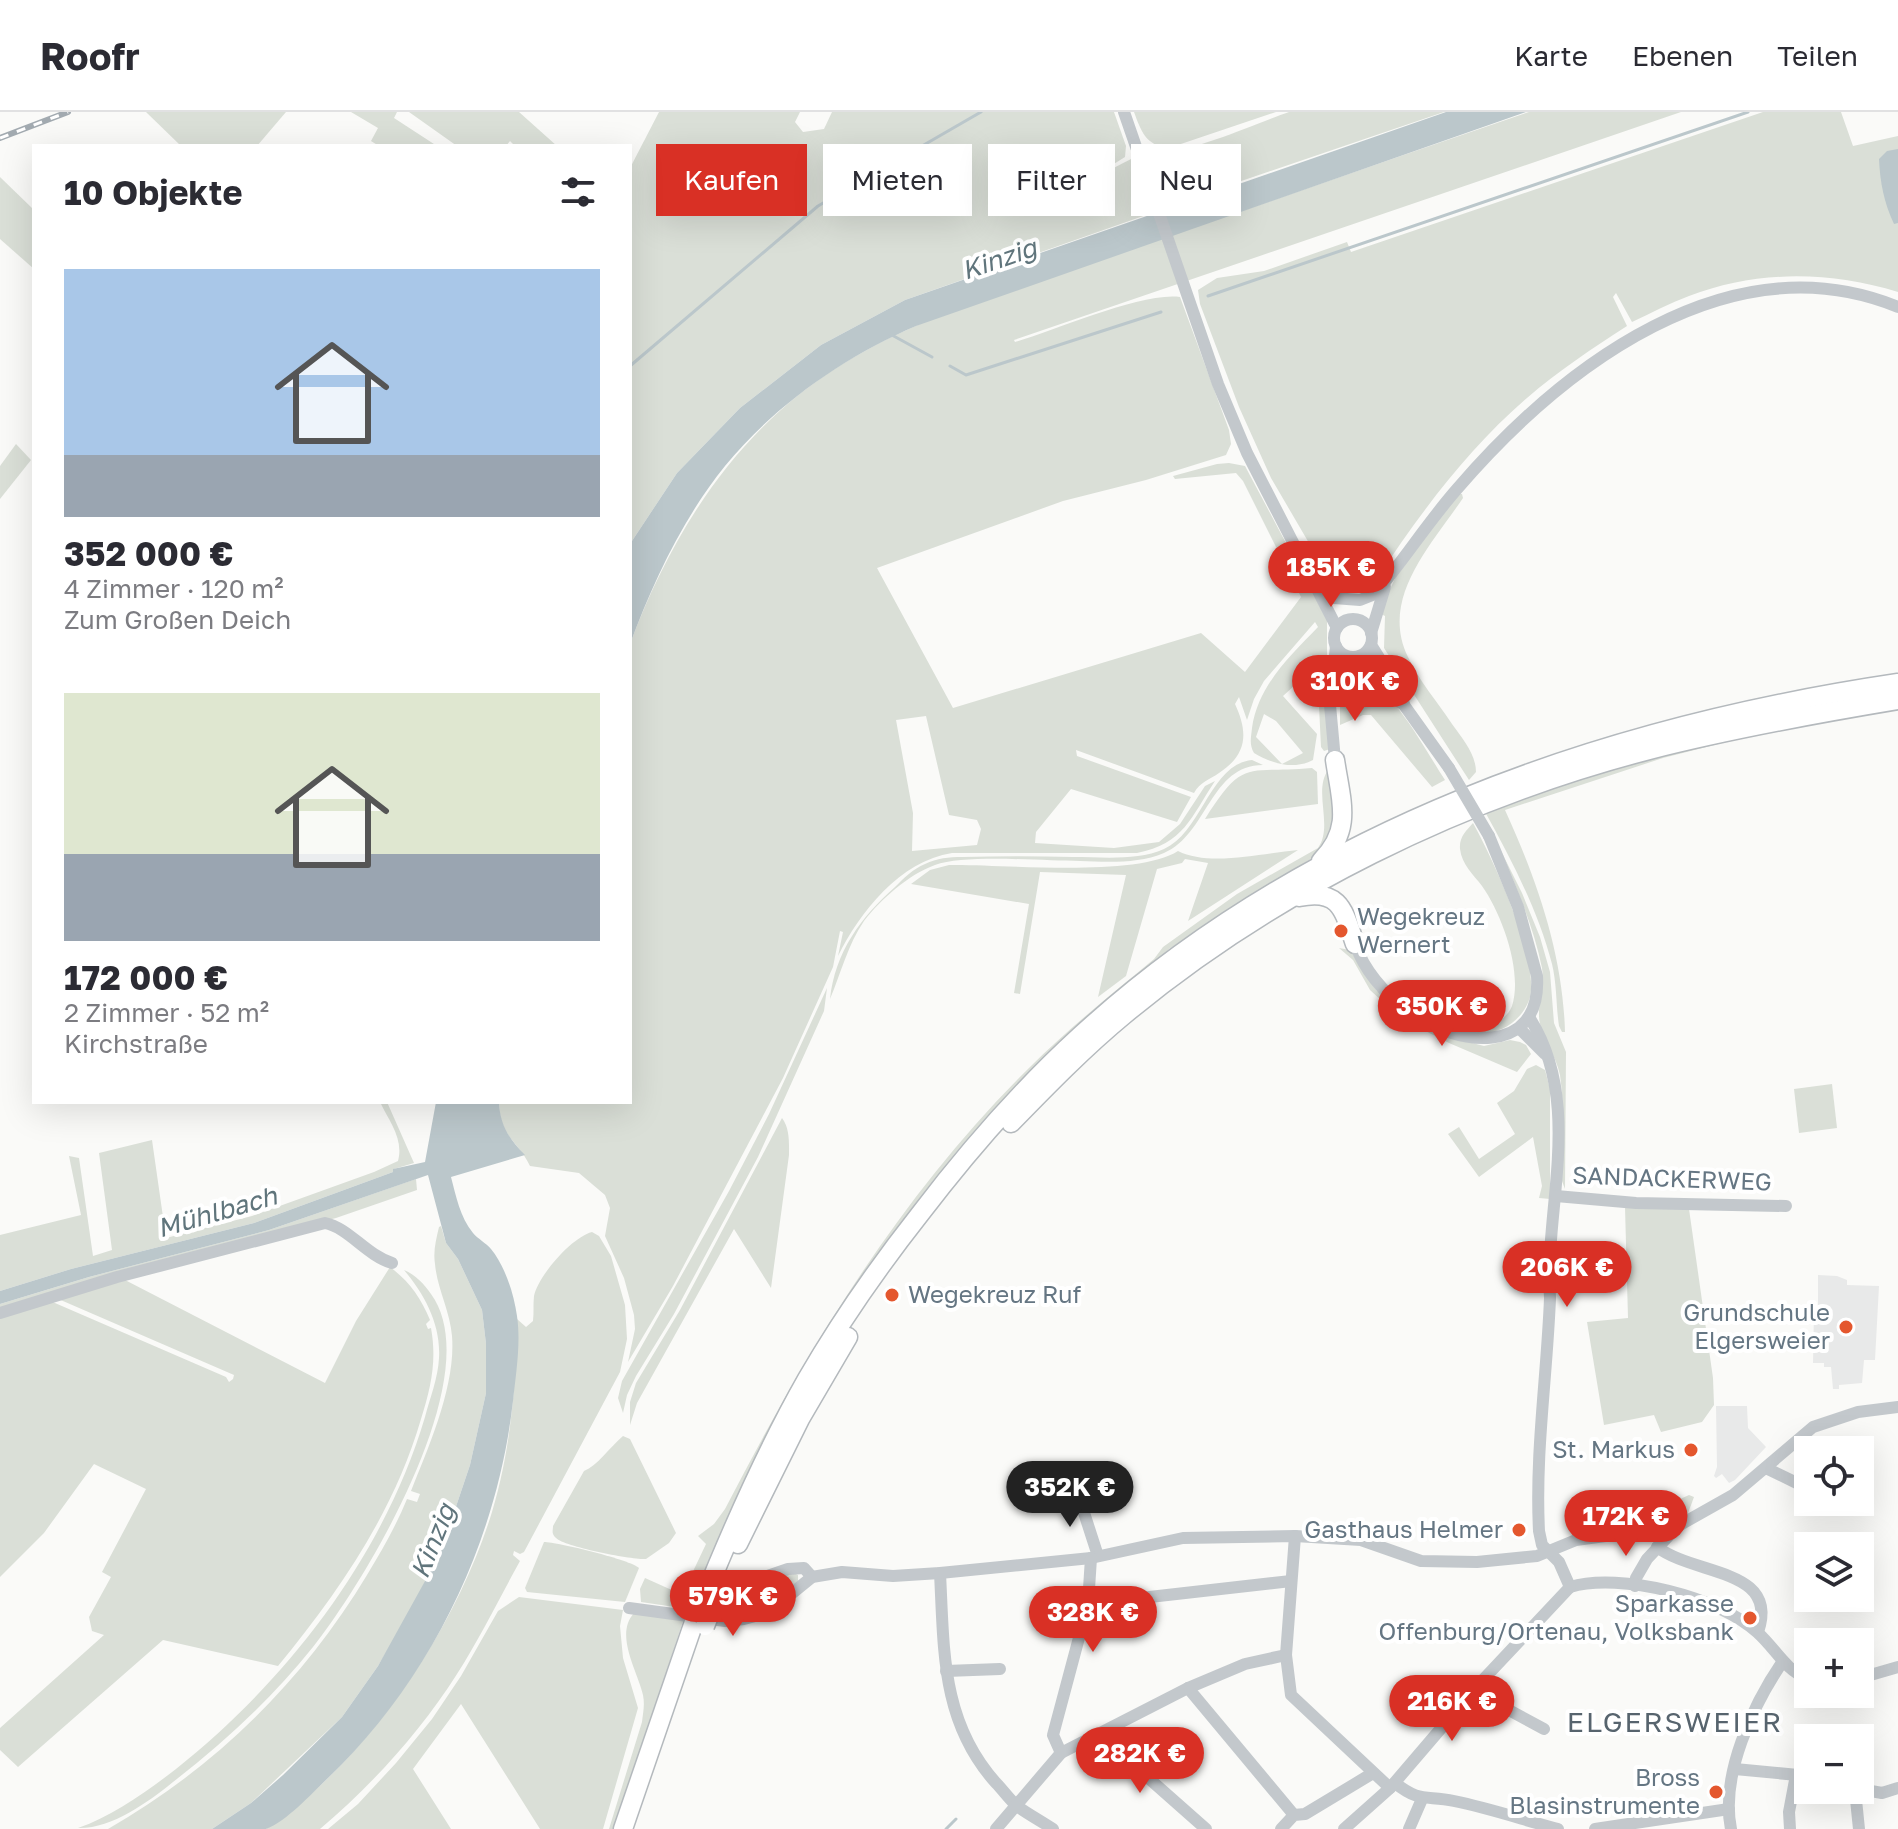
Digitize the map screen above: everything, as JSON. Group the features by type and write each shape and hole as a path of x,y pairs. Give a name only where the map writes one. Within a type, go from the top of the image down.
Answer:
{"highway":[{"path":"623,1829 743,1502 808,1377 901,1238 953,1170 1019,1097 1093,1025 1176,957 1270,894 1432,811 1554,763 1620,742 1761,706 1898,683"},
{"path":"707,1605 828,1370 914,1238 999,1135 1124,1014 1215,947 1289,899 1354,862 1433,826 1647,750 1800,716 1898,700"},
{"path":"1313,870 1335,847 1341,832 1342,809 1335,760"},
{"path":"1289,899 1311,894 1328,896 1337,901 1345,913 1355,944"},
{"path":"635,1829 700,1624"}],"street":[{"path":"1124,112 1218,384 1247,453 1337,628 1330,705 1335,760 1340,757 1343,746 1336,717 1343,678 1371,639 1389,577"},
{"path":"1337,628 1353,620 1457,488 1500,443 1599,358 1636,335 1704,304 1790,286 1851,293 1898,307"},
{"path":"1311,573 1353,620 1365,624 1402,694 1404,705"},
{"path":"1334,598 1360,600 1375,594"},
{"path":"1336,646 1343,655 1357,657 1404,705 1449,768 1489,836 1518,907 1535,966 1538,986 1529,1017 1519,1028 1491,1039 1454,1033 1411,1014 1362,964 1355,944"},
{"path":"1343,678 1353,670 1374,672"},
{"path":"1529,1017 1555,1076 1559,1132 1548,1277 1542,1301 1547,1342 1538,1471 1540,1539 1559,1562 1570,1587"},
{"path":"1519,1028 1546,1055"},
{"name":"SANDACKERWEG","path":"1556,1196 1636,1203 1786,1206"},
{"path":"0,1313 117,1277 325,1223 334,1225 367,1251 392,1263"},
{"path":"1635,1586 1640,1570 1678,1526 1733,1495 1813,1427 1858,1412 1898,1407"},
{"path":"1766,1468 1794,1482"},
{"path":"1061,1753 1053,1735 1088,1604 1094,1557 1077,1491"},
{"path":"629,1608 725,1621 744,1619 769,1612 812,1577 842,1572 893,1576 940,1573 1094,1557 1183,1538 1295,1536 1361,1540 1421,1561 1477,1562 1537,1556 1576,1540 1652,1533 1667,1536"},
{"path":"1295,1536 1286,1655 1291,1695 1373,1773 1393,1786 1422,1799 1451,1800 1558,1829"},
{"path":"1657,1547 1673,1558 1751,1586 1762,1604 1763,1618 1758,1632"},
{"path":"744,1580 750,1582 788,1569 804,1568 812,1577"},
{"path":"940,1573 950,1699 972,1751 1016,1805 1053,1829"},
{"path":"1088,1604 1291,1581"},
{"path":"1344,1829 1393,1786 1476,1688 1570,1587 1596,1583 1676,1591 1690,1596 1758,1632 1794,1672"},
{"path":"996,1829 1061,1753 1188,1688 1245,1664 1286,1655"},
{"path":"1731,1829 1729,1809 1735,1769 1750,1718 1783,1661"},
{"path":"1874,1674 1898,1667"},
{"path":"946,1671 1000,1669"},
{"path":"1188,1688 1294,1815"},
{"path":"1476,1688 1494,1702 1544,1729"},
{"path":"1102,1734 1206,1829"},
{"path":"1735,1769 1794,1774"},
{"path":"1281,1829 1294,1815 1305,1814 1373,1773"},
{"path":"1874,1792 1898,1788"},
{"path":"1790,1829 1789,1812 1794,1798"},
{"path":"1409,1829 1422,1799"},
{"path":"1858,1804 1859,1829"},
{"path":"1595,1829 1683,1822 1729,1809"}],"shaded area":[{"path":"146,112 286,112 259,144 179,144"},
{"path":"351,112 397,112 394,118 434,144 376,144 371,141 378,128"},
{"path":"409,112 519,112 555,144 513,144 510,141 508,144 454,144"},
{"path":"659,112 800,112 795,122 803,132 824,129 832,112 1114,112 1126,146 1125,157 1115,163 1115,144 988,144 988,216 1115,216 1115,167 1131,159 1131,216 1143,216 905,300 821,345 740,408 677,473 632,541 632,164"},
{"path":"1134,112 1276,112 1181,144 1155,144 1142,131"},
{"path":"1289,112 1444,112 1241,181 1241,144 1202,144"},
{"path":"1446,112 1526,112 1241,212 1241,183"},
{"path":"1529,112 1681,112 1014,340 1144,300 1180,297 1229,430 1231,444 1226,455 1063,501 877,568 953,708 1201,633 1245,672 1301,597 1243,481 1236,473 1175,479 1173,476 1229,463 1245,466 1327,620 1327,724 1330,749 1324,751 1321,747 1317,665 1283,696 1317,734 1313,760 1298,765 1282,764 1303,753 1276,721 1264,714 1256,737 1282,764 1254,753 1251,744 1255,713 1268,685 1318,627 1315,622 1264,681 1247,720 1239,697 1235,704 1243,733 1240,750 1229,766 1194,793 1076,750 1077,756 1191,797 1177,822 1071,789 1036,832 1035,843 1114,848 1159,842 1180,824 1205,786 1215,781 1185,827 1166,843 1137,853 952,853 915,866 884,891 858,922 838,956 843,932 840,931 833,967 783,1078 673,1286 628,1362 635,1329 634,1315 624,1278 605,1236 610,1208 605,1195 579,1173 530,1166 502,1123 499,1104 632,1104 632,639 682,533 728,465 785,406 851,359 924,322 1000,293 1227,216 1241,216 1241,211","holes":["926,716 949,815 977,820 981,829 977,845 912,851 913,813 896,720"]},
{"path":"1763,112 1841,112 1853,146 1898,136 1898,292 1819,277 1767,278 1715,288 1632,322 1616,293 1613,297 1627,326 1551,378 1485,438 1428,505 1378,577 1354,592 1342,589 1330,579 1271,478 1239,407 1200,304 1198,290 1217,278 1264,271 1347,242 1351,252"},
{"path":"1898,149 1898,223 1894,224 1883,192 1879,159 1887,151"},
{"path":"0,177 32,208 32,267 0,239"},
{"path":"1147,216 1230,216 916,326 863,352 812,385 766,423 710,486 670,551 632,639 632,541 677,473 740,408 821,345 905,300"},
{"path":"16,444 31,460 0,499 0,466"},
{"path":"1458,494 1462,494 1463,498 1413,573 1404,593 1400,614 1401,635 1408,657 1471,753 1476,772 1469,780 1384,648 1385,616 1379,613 1398,572"},
{"path":"1356,675 1383,692 1395,705 1445,780 1432,787 1371,715 1363,715 1340,725 1340,699 1349,677"},
{"path":"1732,734 1734,740 1663,758 1505,810 1538,890 1554,946 1563,1003 1565,1032 1562,1032 1552,964 1539,924 1514,866 1484,810 1590,773"},
{"path":"1252,760 1263,765 1245,768 1231,776 1179,844 1154,857 1112,862 965,860 935,865 915,875 887,896 864,921 849,949 830,999 837,966 861,923 883,898 921,866 952,857 1119,858 1154,853 1177,840 1188,828 1226,773 1238,764"},
{"path":"1312,768 1317,772 1318,804 1205,819 1229,786 1248,772"},
{"path":"1329,769 1340,821 1331,846 1169,949 945,1168 745,1483 688,1609 641,1602 640,1589 645,1578 674,1591 678,1584 687,1584 706,1544 698,1536 714,1524 725,1509 824,1332 898,1221 939,1167 1030,1067 1154,959 1163,947 1237,894 1318,848 1324,829 1322,787"},
{"path":"1473,823 1512,909 1528,958 1531,980 1530,997 1519,1016 1502,1029 1484,1033 1457,1029 1431,1018 1496,1025 1512,1006 1515,977 1509,944 1497,912 1461,855 1462,838"},
{"path":"1298,850 1188,921 1208,863 1185,859 1182,863 1157,869 1126,976 1098,997 1126,875 1040,872 1020,994 1014,993 1029,904 911,884 930,870 949,865 1102,867 1158,859 1178,851 1191,856 1221,859"},
{"path":"1501,851 1540,937 1550,972 1554,1023 1566,1052 1565,1189 1562,1181 1560,1075 1539,1017 1542,968 1530,923"},
{"path":"1339,948 1350,950 1377,991 1449,1037 1484,1046 1510,1040 1520,1042 1531,1054 1517,1072 1400,1018 1370,990 1353,960"},
{"path":"827,988 824,1011 758,1157 674,1314 636,1376 623,1413 618,1398 622,1381 729,1191 769,1114"},
{"path":"1536,1065 1545,1070 1550,1089 1550,1199 1539,1198 1542,1186 1533,1137 1479,1177 1448,1134 1459,1127 1479,1159 1515,1134 1497,1103 1514,1091 1527,1069"},
{"path":"1832,1084 1837,1128 1799,1133 1794,1089"},
{"path":"381,1104 388,1104 414,1163 254,1223 71,1269 0,1291 0,1235 81,1215 69,1156 79,1158 93,1256 112,1250 99,1153 152,1140 166,1238 252,1216 398,1161 399,1145"},
{"path":"436,1104 499,1104 506,1131 525,1155 451,1177 465,1220 473,1233 491,1249 505,1272 517,1316 518,1347 513,1401 505,1454 492,1506 453,1606 398,1698 364,1740 306,1799 274,1825 266,1829 212,1829 251,1803 342,1717 378,1666 440,1554 470,1465 486,1393 482,1310 458,1259 446,1243 428,1175 269,1230 89,1277 0,1304 0,1291 71,1269 254,1223 393,1172 393,1169 425,1162"},
{"path":"782,1118 788,1131 789,1155 771,1288 734,1229 637,1403 630,1425 630,1402 636,1383 680,1310"},
{"path":"416,1179 417,1190 336,1218 0,1309 0,1304 89,1277 269,1230"},
{"path":"1625,1207 1689,1209 1713,1378 1714,1405 1702,1422 1661,1432 1654,1415 1604,1425 1587,1322 1628,1318"},
{"path":"441,1226 446,1243 458,1259 482,1310 486,1393 470,1465 440,1554 403,1624 342,1717 251,1803 212,1829 108,1829 148,1805 221,1749 285,1686 342,1614 383,1547 407,1499 417,1502 420,1494 411,1491 440,1415 452,1355 451,1327 434,1259"},
{"path":"592,1232 599,1236 611,1256 625,1305 627,1339 620,1372 524,1552 514,1551 513,1555 520,1561 482,1632 427,1716 377,1775 340,1812 320,1829 266,1829 304,1800 339,1767 373,1729 432,1646 456,1601 492,1512 508,1440 514,1392 517,1319 526,1327 533,1321 534,1296 542,1278 566,1249"},
{"path":"390,1267 414,1290 430,1320 426,1324 428,1329 431,1328 433,1340 430,1385 410,1453 396,1486 362,1550 322,1609 278,1666 163,1640 18,1767 0,1750 0,1728 104,1635 92,1631 89,1617 111,1577 102,1572 146,1489 94,1464 44,1533 0,1577 0,1317 48,1300 226,1377 229,1382 233,1379 234,1375 56,1298 125,1280 325,1383 356,1321"},
{"path":"404,1270 419,1280 431,1294 445,1330 445,1374 434,1424 414,1476 362,1575 313,1647 264,1702 229,1735 140,1806 103,1824 78,1828 141,1795 217,1734 293,1655 358,1566 385,1518 407,1468 425,1417 438,1365 439,1346 434,1322 425,1300"},
{"name":"Grundschule Elgersweier","path":"1818,1275 1837,1276 1847,1280 1847,1285 1879,1286 1875,1360 1864,1360 1862,1383 1839,1385 1839,1389 1833,1389 1831,1367 1813,1363"},
{"path":"1716,1406 1747,1406 1748,1428 1766,1447 1729,1483 1722,1474 1716,1478 1714,1476 1717,1467"},
{"path":"623,1436 630,1439 676,1533 669,1543 646,1559 585,1549 562,1542 553,1533 553,1526 584,1471 599,1461"},
{"path":"1689,1495 1694,1497 1687,1516 1660,1526 1656,1510"},
{"path":"544,1542 593,1552 639,1568 625,1602 527,1592 525,1588"},
{"path":"792,1572 798,1575 798,1581 774,1601 748,1614 728,1614 733,1597 741,1591"},
{"path":"519,1597 623,1610 620,1626 623,1658 638,1708 603,1829 540,1829 461,1704 413,1769 451,1829 328,1829 358,1804 396,1763 432,1719 461,1676 498,1611"},
{"path":"634,1613 684,1618 615,1829 609,1829 642,1722 643,1695 629,1654 626,1632"}],"waterway":[{"path":"632,364 818,206 981,112"},
{"path":"1208,296 1748,112"},
{"path":"950,366 966,375 1161,312"},
{"path":"890,334 932,357"},
{"path":"946,1829 956,1819"}],"railway":[{"path":"0,138 68,112"}],"place":[{"name":"Wegekreuz Wernert","path":"1341,931"},
{"name":"Wegekreuz Ruf","path":"892,1295"},
{"name":"Grundschule Elgersweier","path":"1846,1327"},
{"name":"St. Markus","path":"1691,1450"},
{"name":"Gasthaus Helmer","path":"1519,1530"},
{"name":"Sparkasse Offenburg/Ortenau, Volksbank","path":"1750,1618"},
{"name":"Bross Blasinstrumente","path":"1716,1792"}],"district":[{"name":"ELGERSWEIER","path":"1675,1722"}],"water label":[{"name":"Kinzig","path":"999,259"},
{"name":"Mühlbach","path":"217,1212"},
{"name":"Kinzig","path":"433,1541"}]}
